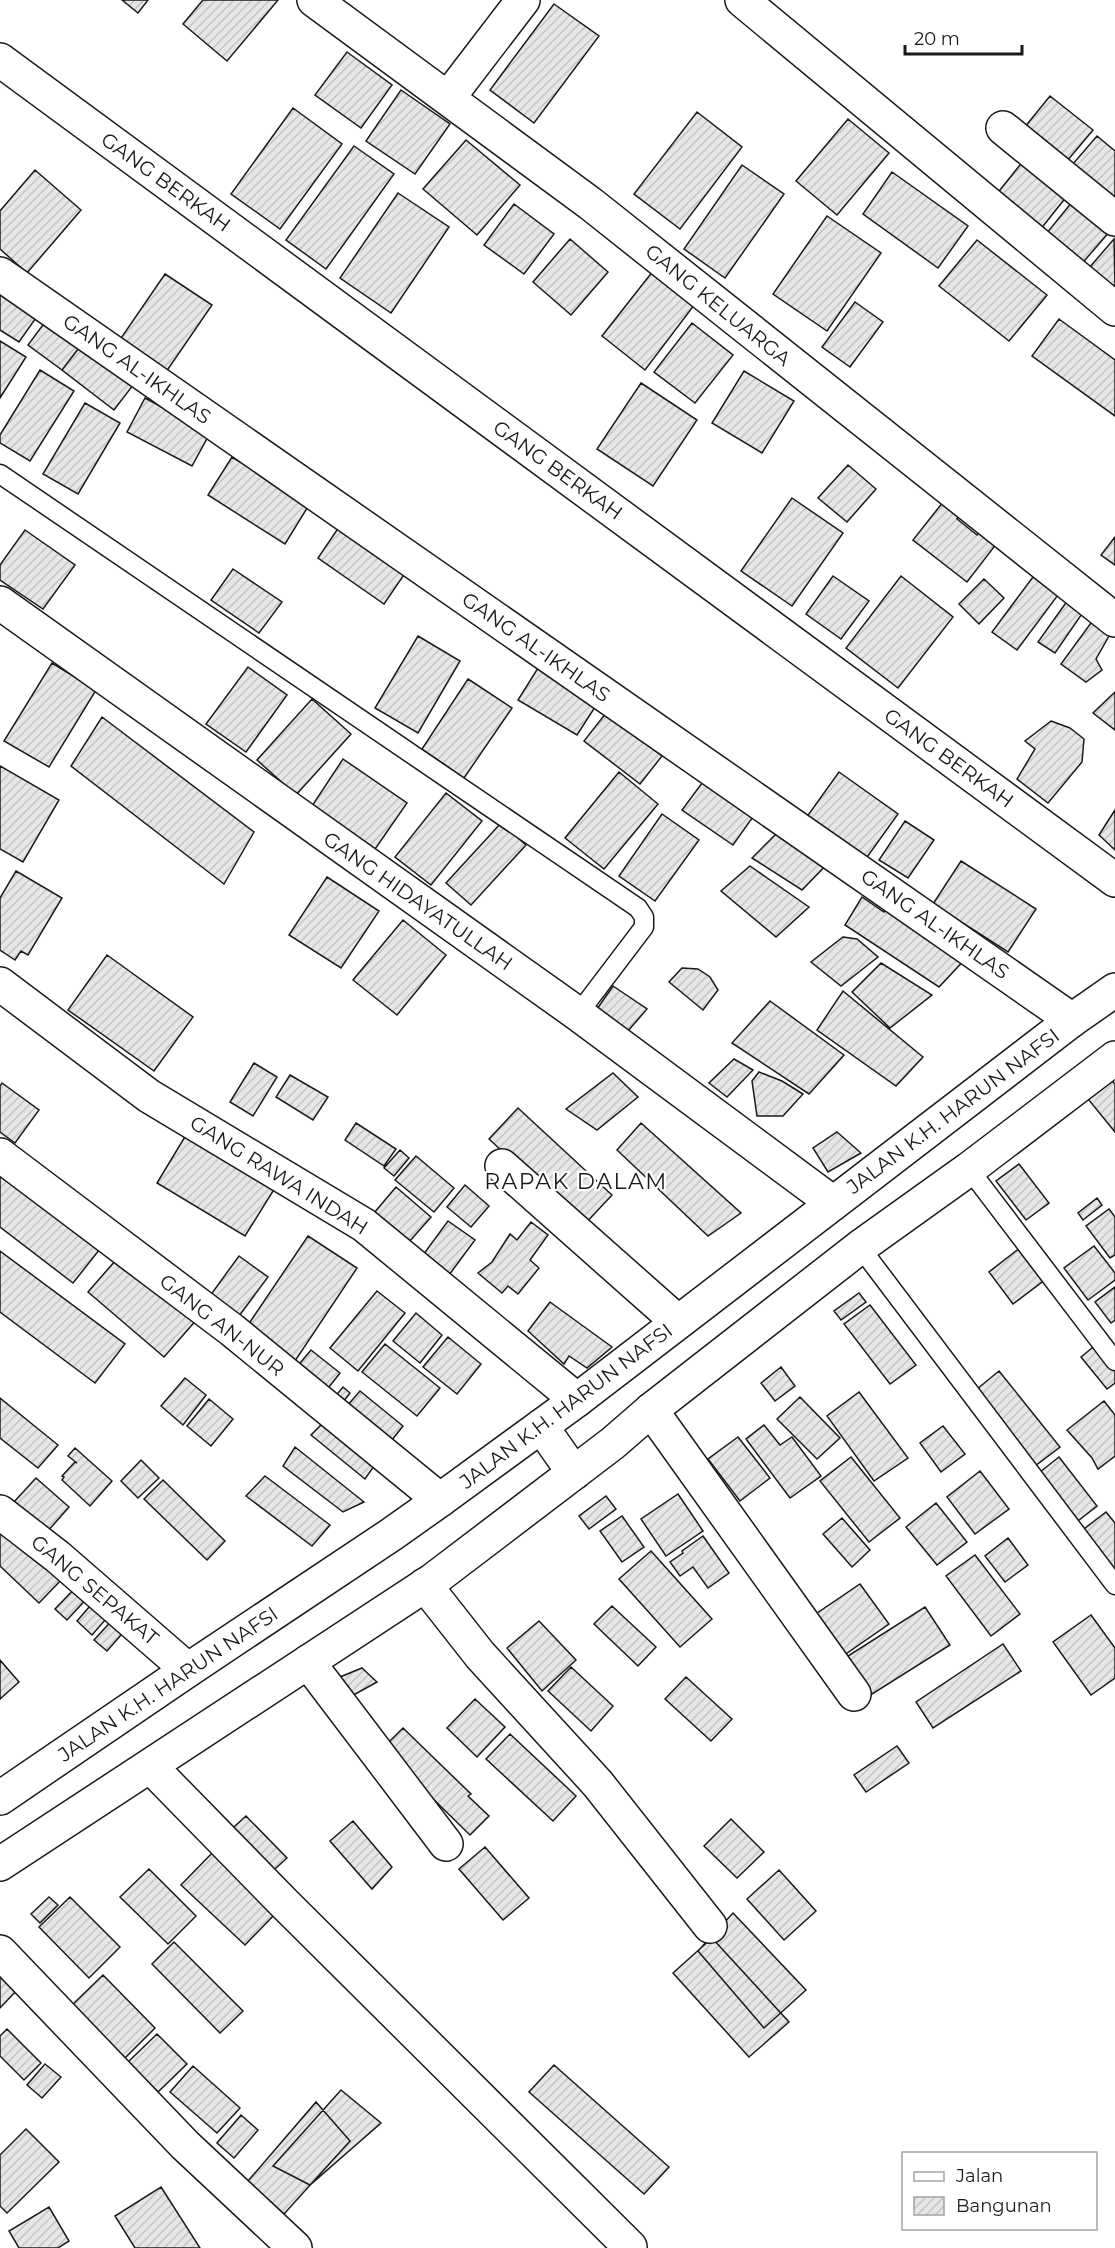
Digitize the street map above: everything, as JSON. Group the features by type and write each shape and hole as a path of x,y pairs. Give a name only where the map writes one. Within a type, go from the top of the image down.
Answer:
{"street":[{"name":"GANG KELUARGA","path":"314,0 601,211 1115,620"},
{"path":"448,98 523,0"},
{"path":"742,0 1115,309"},
{"name":"GANG BERKAH","path":"0,60 1115,880"},
{"path":"1003,128 1115,219"},
{"name":"GANG AL-IKHLAS","path":"0,274 1072,1020"},
{"name":"GANG HIDAYATULLAH","path":"0,603 578,1014 833,1203"},
{"name":"GANG RAWA INDAH","path":"0,984 149,1096 364,1226 577,1400"},
{"name":"JALAN K.H. HARUN NAFSI","path":"3,1792 440,1500 577,1400 1072,1020 1115,990"},
{"path":"0,1864 425,1586 574,1473 860,1247 1115,1058"},
{"name":"GANG AN-NUR","path":"0,1155 232,1330 440,1500"},
{"path":"502,1166 678,1322"},
{"path":"651,1410 854,1694"},
{"path":"541,1426 574,1473"},
{"name":"GANG SEPAKAT","path":"0,1512 58,1557 188,1670"},
{"path":"425,1586 480,1655 598,1784 710,1926"},
{"path":"308,1662 446,1844"},
{"path":"151,1767 284,1903 630,2247"},
{"path":"0,1952 185,2145 295,2248"}],"lane":[{"path":"0,474 638,908 644,917 644,927 578,1014"},
{"path":"969,1168 1115,1361"},
{"path":"860,1247 1115,1585"}],"building":[{"path":"122,0 148,0 138,13"},
{"path":"203,0 278,0 227,61 183,24"},
{"path":"554,4 599,36 534,123 490,90"},
{"path":"347,52 392,85 361,128 315,95"},
{"path":"401,90 450,124 415,174 366,141"},
{"path":"1050,96 1093,130 1062,167 1020,133"},
{"path":"293,108 342,144 280,229 231,194"},
{"path":"697,112 742,147 680,229 634,194"},
{"path":"848,119 889,153 837,215 796,181"},
{"path":"1097,136 1115,151 1115,201 1066,172"},
{"path":"466,140 520,185 477,235 423,189"},
{"path":"354,146 394,174 326,269 286,240"},
{"path":"1024,160 1067,196 1036,235 992,200"},
{"path":"742,165 784,194 725,278 684,249"},
{"path":"35,170 81,210 27,273 0,249 0,211"},
{"path":"892,172 968,226 938,268 863,214"},
{"path":"398,193 449,227 391,313 340,278"},
{"path":"1072,202 1110,231 1079,267 1042,239"},
{"path":"514,204 554,234 524,274 484,245"},
{"path":"827,216 881,253 827,331 773,294"},
{"path":"570,239 608,272 571,315 533,282"},
{"path":"1114,239 1115,284 1107,293 1083,275"},
{"path":"977,240 1047,295 1009,341 939,286"},
{"path":"653,271 695,304 645,370 602,336"},
{"path":"165,274 212,305 164,375 117,344"},
{"path":"0,289 38,315 19,342 0,330"},
{"path":"855,302 883,322 850,367 822,347"},
{"path":"51,314 85,340 62,370 28,345"},
{"path":"1059,319 1115,360 1115,416 1032,356"},
{"path":"692,323 733,355 695,403 654,372"},
{"path":"85,340 137,380 114,410 62,370"},
{"path":"0,341 26,357 0,398"},
{"path":"40,370 74,391 30,461 0,443 0,435"},
{"path":"744,371 794,401 762,453 712,423"},
{"path":"641,383 697,420 653,486 597,449"},
{"path":"145,398 210,433 192,466 127,432"},
{"path":"85,403 120,423 78,494 43,474"},
{"path":"232,457 309,505 285,544 208,495"},
{"path":"848,465 876,489 847,522 818,498"},
{"path":"951,492 968,505 957,519 977,535 988,522 1004,534 967,582 913,540"},
{"path":"792,498 843,533 792,606 741,571"},
{"path":"341,524 408,569 384,604 318,558"},
{"path":"25,530 75,565 43,609 0,580 0,565"},
{"path":"1115,537 1115,565 1101,555"},
{"path":"233,569 282,602 259,633 211,600"},
{"path":"833,576 869,601 841,639 806,614"},
{"path":"901,576 953,617 898,688 846,648"},
{"path":"1033,577 1058,595 1017,650 992,632"},
{"path":"984,579 1004,598 979,624 959,604"},
{"path":"1070,597 1086,608 1055,653 1038,642"},
{"path":"1096,616 1113,629 1096,659 1102,670 1086,682 1061,664"},
{"path":"418,636 460,661 418,733 375,708"},
{"path":"52,663 96,690 49,767 4,741"},
{"path":"248,667 287,695 246,752 206,724"},
{"path":"538,668 597,704 577,735 518,700"},
{"path":"468,679 512,708 464,778 422,749"},
{"path":"1115,692 1115,730 1093,713"},
{"path":"312,699 351,734 296,795 257,760"},
{"path":"606,713 662,756 640,784 584,741"},
{"path":"102,717 254,832 224,884 71,766"},
{"path":"1051,721 1070,728 1084,739 1082,762 1048,803 1017,779 1035,749 1025,741"},
{"path":"343,759 407,803 373,852 310,809"},
{"path":"0,766 59,800 23,862 0,849"},
{"path":"619,772 658,804 604,869 565,838"},
{"path":"839,772 898,814 865,860 806,818"},
{"path":"705,779 755,814 733,845 682,810"},
{"path":"446,793 482,821 431,885 395,857"},
{"path":"1115,810 1115,850 1099,835"},
{"path":"662,814 699,840 655,901 619,876"},
{"path":"905,821 934,840 908,878 879,860"},
{"path":"501,823 526,845 471,905 446,883"},
{"path":"784,826 831,860 802,890 752,858"},
{"path":"961,861 1036,909 1008,952 933,904"},
{"path":"750,866 809,907 776,937 721,891"},
{"path":"16,871 62,898 28,955 21,951 15,960 0,950 0,898"},
{"path":"327,877 379,911 341,968 289,935"},
{"path":"862,897 884,912 893,902 969,955 939,987 845,925"},
{"path":"403,920 446,955 397,1015 353,980"},
{"path":"843,937 857,939 878,957 841,986 811,962"},
{"path":"107,955 193,1017 154,1071 68,1010"},
{"path":"881,963 932,995 890,1028 852,992"},
{"path":"682,968 698,969 710,977 718,990 703,1010 669,982"},
{"path":"613,986 647,1009 627,1032 595,1012"},
{"path":"843,991 923,1057 896,1086 817,1030"},
{"path":"770,1001 844,1055 809,1094 732,1043"},
{"path":"734,1059 753,1070 727,1097 709,1083"},
{"path":"254,1063 277,1077 253,1116 230,1102"},
{"path":"759,1072 782,1081 803,1094 783,1116 757,1116 752,1081"},
{"path":"613,1073 638,1097 597,1130 566,1109"},
{"path":"290,1075 328,1097 313,1120 276,1097"},
{"path":"1112,1081 1115,1084 1115,1132 1088,1099"},
{"path":"2,1083 39,1110 15,1143 0,1132 0,1086"},
{"path":"518,1108 612,1195 583,1226 489,1139"},
{"path":"356,1123 396,1149 384,1166 345,1140"},
{"path":"641,1123 741,1213 708,1236 617,1150"},
{"path":"189,1130 278,1183 245,1236 157,1183"},
{"path":"837,1132 861,1153 828,1172 813,1148"},
{"path":"400,1150 409,1158 394,1176 384,1168"},
{"path":"416,1156 454,1188 434,1212 395,1180"},
{"path":"1019,1164 1049,1203 1026,1220 996,1181"},
{"path":"0,1172 100,1249 73,1283 0,1227"},
{"path":"465,1185 489,1206 471,1227 447,1207"},
{"path":"396,1187 431,1217 409,1242 374,1213"},
{"path":"1097,1198 1102,1205 1083,1220 1078,1213"},
{"path":"1109,1209 1115,1217 1115,1255 1110,1258 1086,1226"},
{"path":"448,1221 475,1240 449,1275 423,1255"},
{"path":"531,1222 548,1235 530,1260 539,1268 518,1294 508,1286 502,1293 478,1273 492,1262 510,1234 517,1240"},
{"path":"308,1236 357,1268 295,1361 246,1328"},
{"path":"1094,1246 1115,1273 1115,1280 1088,1300 1064,1268"},
{"path":"1021,1247 1046,1279 1013,1304 989,1272"},
{"path":"0,1251 125,1344 95,1383 0,1312"},
{"path":"122,1253 198,1318 164,1357 88,1292"},
{"path":"239,1256 268,1277 236,1320 207,1300"},
{"path":"1115,1287 1115,1320 1111,1323 1095,1302"},
{"path":"377,1291 405,1313 358,1371 330,1348"},
{"path":"859,1293 866,1302 841,1320 834,1311"},
{"path":"550,1302 612,1347 587,1368 569,1356 564,1364 528,1331"},
{"path":"870,1305 916,1365 890,1384 844,1324"},
{"path":"416,1313 442,1335 420,1363 393,1341"},
{"path":"448,1337 481,1364 457,1394 423,1367"},
{"path":"1098,1343 1115,1364 1115,1383 1107,1389 1081,1357"},
{"path":"385,1344 440,1388 417,1416 362,1372"},
{"path":"311,1350 340,1373 325,1392 296,1368"},
{"path":"781,1367 795,1386 775,1401 761,1383"},
{"path":"999,1371 1060,1447 1031,1469 971,1394"},
{"path":"185,1378 206,1395 183,1425 161,1406"},
{"path":"343,1387 350,1393 336,1411 328,1405"},
{"path":"360,1391 403,1426 384,1450 340,1414"},
{"path":"859,1392 908,1458 874,1481 827,1416"},
{"path":"800,1397 840,1438 817,1459 777,1419"},
{"path":"0,1398 58,1445 38,1468 0,1438"},
{"path":"209,1399 233,1419 211,1446 187,1426"},
{"path":"1104,1401 1115,1415 1115,1456 1098,1469 1092,1458 1067,1430"},
{"path":"325,1421 377,1462 365,1479 311,1435"},
{"path":"764,1425 780,1445 792,1437 821,1476 790,1498 746,1439"},
{"path":"943,1426 965,1454 941,1472 920,1443"},
{"path":"738,1437 770,1478 740,1501 708,1459"},
{"path":"295,1447 364,1502 343,1512 283,1466"},
{"path":"75,1448 112,1481 90,1506 62,1480 64,1477 62,1476 75,1462 77,1463 68,1456"},
{"path":"851,1457 900,1518 869,1542 820,1481"},
{"path":"1059,1457 1097,1506 1074,1524 1035,1476"},
{"path":"141,1460 159,1478 138,1498 121,1481"},
{"path":"980,1471 1009,1509 975,1534 947,1497"},
{"path":"265,1476 330,1525 312,1546 246,1496"},
{"path":"36,1478 69,1507 47,1532 14,1502"},
{"path":"163,1480 225,1541 207,1560 144,1499"},
{"path":"678,1494 703,1531 666,1556 641,1519"},
{"path":"606,1496 616,1509 589,1529 579,1516"},
{"path":"936,1503 967,1542 937,1565 906,1527"},
{"path":"1106,1512 1115,1523 1115,1575 1080,1532"},
{"path":"622,1516 644,1547 622,1562 600,1531"},
{"path":"842,1518 870,1550 852,1567 823,1534"},
{"path":"0,1527 63,1578 39,1603 0,1566"},
{"path":"703,1536 729,1573 708,1588 693,1567 680,1576 670,1562"},
{"path":"1008,1538 1028,1565 1005,1582 985,1556"},
{"path":"651,1551 712,1619 680,1647 619,1579"},
{"path":"975,1555 1020,1614 991,1636 946,1576"},
{"path":"79,1584 91,1594 67,1620 55,1609"},
{"path":"860,1584 889,1624 837,1660 807,1620"},
{"path":"97,1598 112,1612 92,1635 77,1621"},
{"path":"612,1606 656,1647 638,1666 594,1624"},
{"path":"925,1607 950,1645 861,1701 837,1663"},
{"path":"1091,1615 1115,1648 1115,1678 1091,1695 1053,1642"},
{"path":"116,1616 128,1627 107,1651 94,1640"},
{"path":"539,1621 576,1660 542,1691 507,1648"},
{"path":"1003,1644 1021,1671 933,1728 916,1702"},
{"path":"0,1660 19,1682 0,1699"},
{"path":"571,1667 613,1706 591,1731 548,1691"},
{"path":"362,1668 377,1682 350,1697 340,1677"},
{"path":"686,1677 732,1719 711,1741 665,1699"},
{"path":"475,1699 505,1727 477,1757 447,1728"},
{"path":"403,1728 471,1794 468,1796 489,1816 470,1835 382,1749"},
{"path":"510,1734 576,1796 553,1821 486,1759"},
{"path":"897,1746 909,1763 866,1792 854,1775"},
{"path":"246,1816 287,1858 265,1878 224,1836"},
{"path":"731,1819 764,1852 737,1878 704,1846"},
{"path":"353,1821 392,1867 372,1889 330,1841"},
{"path":"485,1847 529,1898 503,1920 459,1869"},
{"path":"214,1851 278,1911 245,1945 181,1885"},
{"path":"149,1869 196,1916 168,1944 120,1897"},
{"path":"779,1870 816,1911 784,1940 747,1899"},
{"path":"49,1897 58,1905 40,1923 31,1914"},
{"path":"70,1897 120,1947 89,1978 39,1927"},
{"path":"733,1913 806,1990 764,2028 698,1951"},
{"path":"712,1938 789,2022 749,2057 673,1973"},
{"path":"174,1942 243,2011 220,2033 152,1964"},
{"path":"0,1974 17,1990 0,2008"},
{"path":"103,1975 155,2028 122,2061 69,2008"},
{"path":"7,2029 41,2063 24,2080 0,2056 0,2036"},
{"path":"157,2034 187,2064 158,2092 128,2062"},
{"path":"45,2064 61,2077 42,2098 27,2085"},
{"path":"554,2065 669,2167 644,2194 529,2092"},
{"path":"193,2066 240,2108 217,2133 170,2092"},
{"path":"341,2090 381,2123 310,2185 273,2166"},
{"path":"316,2102 350,2141 284,2214 248,2181"},
{"path":"241,2115 258,2130 234,2158 217,2143"},
{"path":"26,2129 59,2162 7,2213 0,2206 0,2155"},
{"path":"161,2187 200,2248 135,2248 115,2216"},
{"path":"49,2207 69,2241 58,2248 19,2248 9,2231"}],"district":[{"name":"RAPAK DALAM","path":"576,1181"}]}
